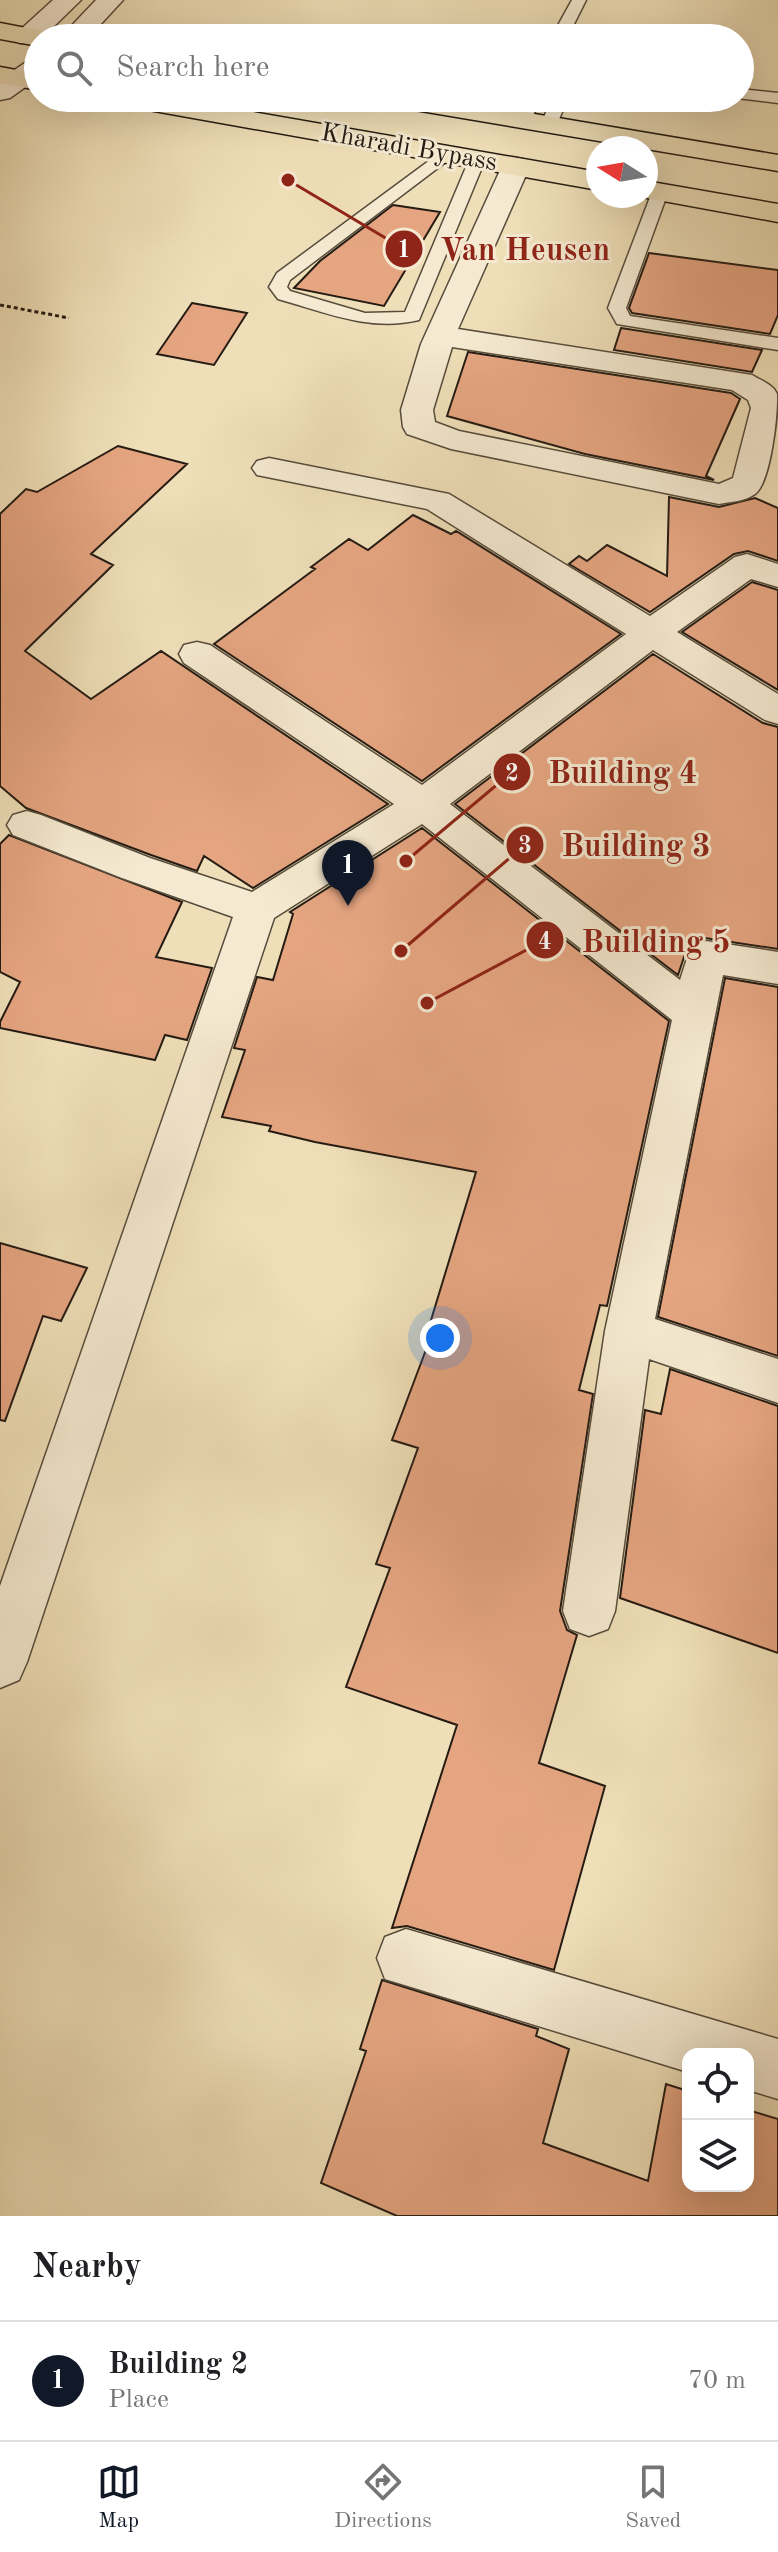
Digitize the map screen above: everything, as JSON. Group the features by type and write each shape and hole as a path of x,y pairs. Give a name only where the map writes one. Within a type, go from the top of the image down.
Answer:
{"highway":[{"path":"0,31 24,36"},
{"name":"Kharadi Bypass","path":"206,112 586,179"},
{"name":"Kharadi Bypass","path":"535,114 778,163"},
{"path":"658,192 778,213"}],"street":[{"path":"46,24 68,0"},
{"path":"87,24 110,0"},
{"path":"0,60 24,44"},
{"path":"440,336 741,382 762,395 767,408 749,481 741,489 719,494 451,439 419,427 417,410 440,336 516,166"},
{"path":"269,468 437,501 778,711"},
{"path":"0,1662 256,909 423,804 650,634 762,570 778,541"},
{"path":"197,654 423,804 694,1014"},
{"path":"27,825 136,868 256,909"},
{"path":"589,1611 629,1331 706,957 778,968"},
{"path":"629,1331 778,1381"},
{"path":"406,1958 708,2048"},
{"path":"754,2062 778,2069"}],"lane":[{"path":"566,24 579,0"},
{"path":"754,95 778,98"},
{"path":"445,154 283,277 278,287 284,295 379,320 397,321 413,316 477,160"},
{"path":"648,208 617,308 623,320 778,344"}],"path":[{"path":"0,305 69,318"}],"building":[{"path":"393,205 440,212 384,306 294,288 320,261"},
{"path":"649,253 778,270 778,315 770,334 632,313 629,308"},
{"path":"192,303 247,313 214,365 157,354"},
{"path":"621,328 762,350 752,372 614,350"},
{"path":"468,352 731,393 740,399 706,476 714,480 585,454 447,416"},
{"path":"118,446 187,464 91,554 113,565 25,651 91,699 161,651 388,804 253,888 204,856 197,871 26,808 0,786 0,514 26,489 37,492"},
{"path":"669,497 719,507 755,498 778,508 778,561 748,551 734,554 650,612 569,564 579,556 587,561 607,545 667,576"},
{"path":"413,515 451,534 456,531 621,634 422,781 214,644 315,569 311,567 349,539 368,550"},
{"path":"752,582 778,590 778,690 682,632"},
{"path":"653,654 763,723 778,727 778,949 705,938 688,945 678,975 455,804"},
{"path":"422,828 669,1021 607,1306 600,1305 579,1390 593,1394 560,1611 567,1630 577,1635 539,1763 605,1786 554,1970 407,1926 392,1928 457,1725 346,1687 390,1568 376,1564 418,1448 392,1440 433,1331 428,1330 476,1172 315,1142 269,1131 271,1126 222,1117 245,1050 234,1048 257,977 273,980 293,914 290,912"},
{"path":"9,835 182,902 156,957 212,968 187,1040 165,1035 155,1060 0,1028 20,982 0,972 0,844"},
{"path":"725,978 778,987 778,1356 658,1317"},
{"path":"0,1243 87,1268 61,1321 43,1316 5,1421 0,1420"},
{"path":"670,1369 778,1406 778,1653 620,1598 645,1410 661,1414"},
{"path":"382,1980 538,2029 536,2036 569,2049 543,2143 648,2181 666,2084 682,2089 682,2192 754,2192 754,2112 778,2119 778,2216 397,2216 321,2183 366,2051 360,2049"}],"place":[{"name":"Van Heusen","path":"288,180"},
{"name":"Building 4","path":"406,861"},
{"name":"Building 2","path":"348,906"},
{"name":"Building 3","path":"401,951"},
{"name":"Building 5","path":"427,1003"}]}
